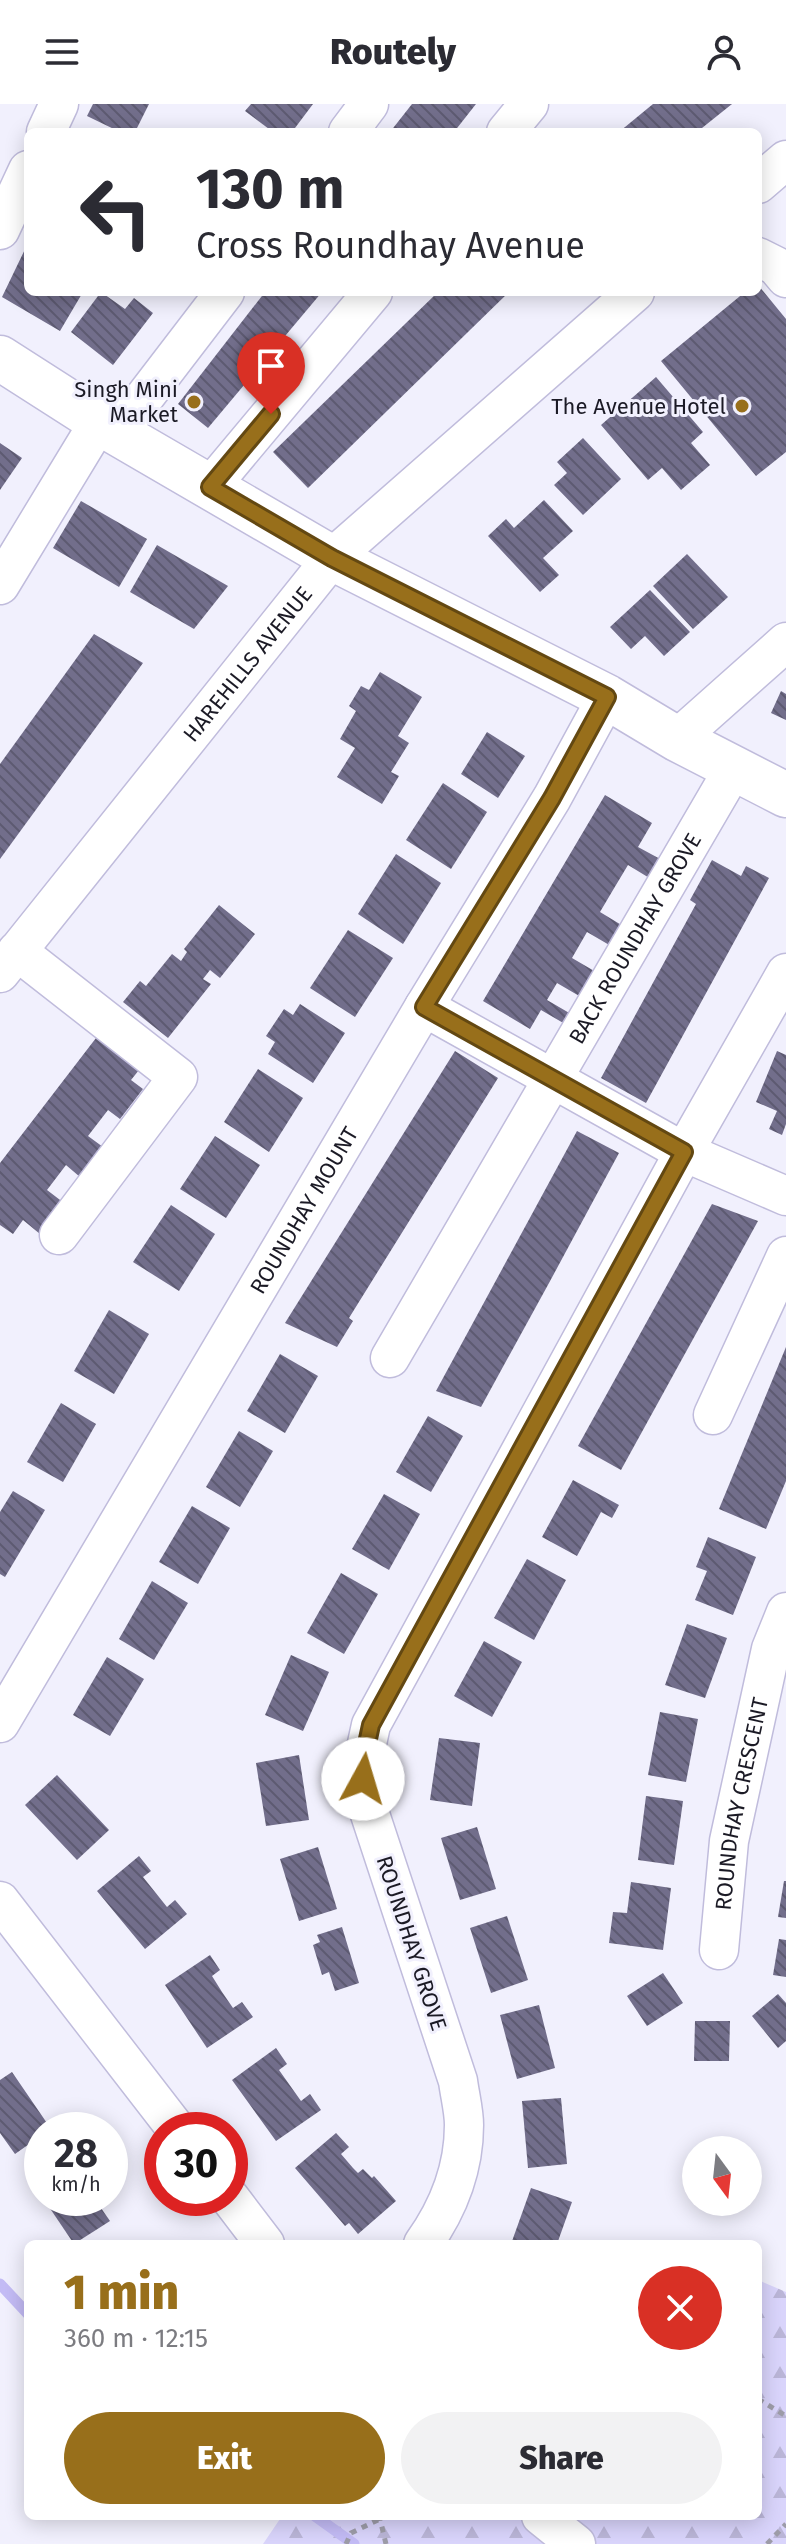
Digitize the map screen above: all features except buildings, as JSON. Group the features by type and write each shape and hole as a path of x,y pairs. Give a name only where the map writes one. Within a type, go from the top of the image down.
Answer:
{"main road":[{"path":"0,358 108,427 332,558 607,697 677,739 786,795"}],"street":[{"path":"48,128 59,104"},
{"path":"351,128 369,104"},
{"path":"509,128 529,104"},
{"path":"762,181 786,160"},
{"path":"0,230 24,179"},
{"path":"762,259 776,266 786,278"},
{"path":"0,585 108,427 222,296"},
{"path":"210,487 370,296"},
{"name":"HAREHILLS AVENUE","path":"9,962 332,558 630,296"},
{"path":"677,739 786,642"},
{"name":"ROUNDHAY MOUNT","path":"0,1723 424,1007 552,798 607,697"},
{"name":"BACK ROUNDHAY GROVE","path":"390,1358 734,768"},
{"path":"9,962 178,1077 59,1235"},
{"name":"ROUNDHAY GROVE","path":"425,2240 449,2201 459,2172 464,2125 458,2081 364,1796 363,1762 371,1725 684,1152 786,973"},
{"path":"424,1007 684,1152 786,1196"},
{"path":"713,1415 786,1256"},
{"name":"ROUNDHAY CRESCENT","path":"719,1950 729,1841 771,1649 786,1612"},
{"path":"0,1901 163,2112"},
{"path":"244,2216 262,2240"},
{"path":"546,2520 576,2544"}],"path":[{"path":"762,2401 786,2416"},
{"path":"346,2544 351,2533 377,2520"},
{"path":"381,2520 386,2544"},
{"path":"767,2544 786,2524"}],"green space":[{"path":"762,2282 786,2292 786,2544 263,2544 279,2520 762,2520"}],"waterway":[{"path":"0,2284 24,2310"},
{"path":"321,2520 354,2544"}],"place":[{"name":"Singh Mini Market","path":"194,402"},
{"name":"The Avenue Hotel","path":"742,406"}],"route":[{"path":"271,414 210,487 332,558 607,697 552,798 424,1007 684,1152 371,1725 363,1762 363,1779"}]}
